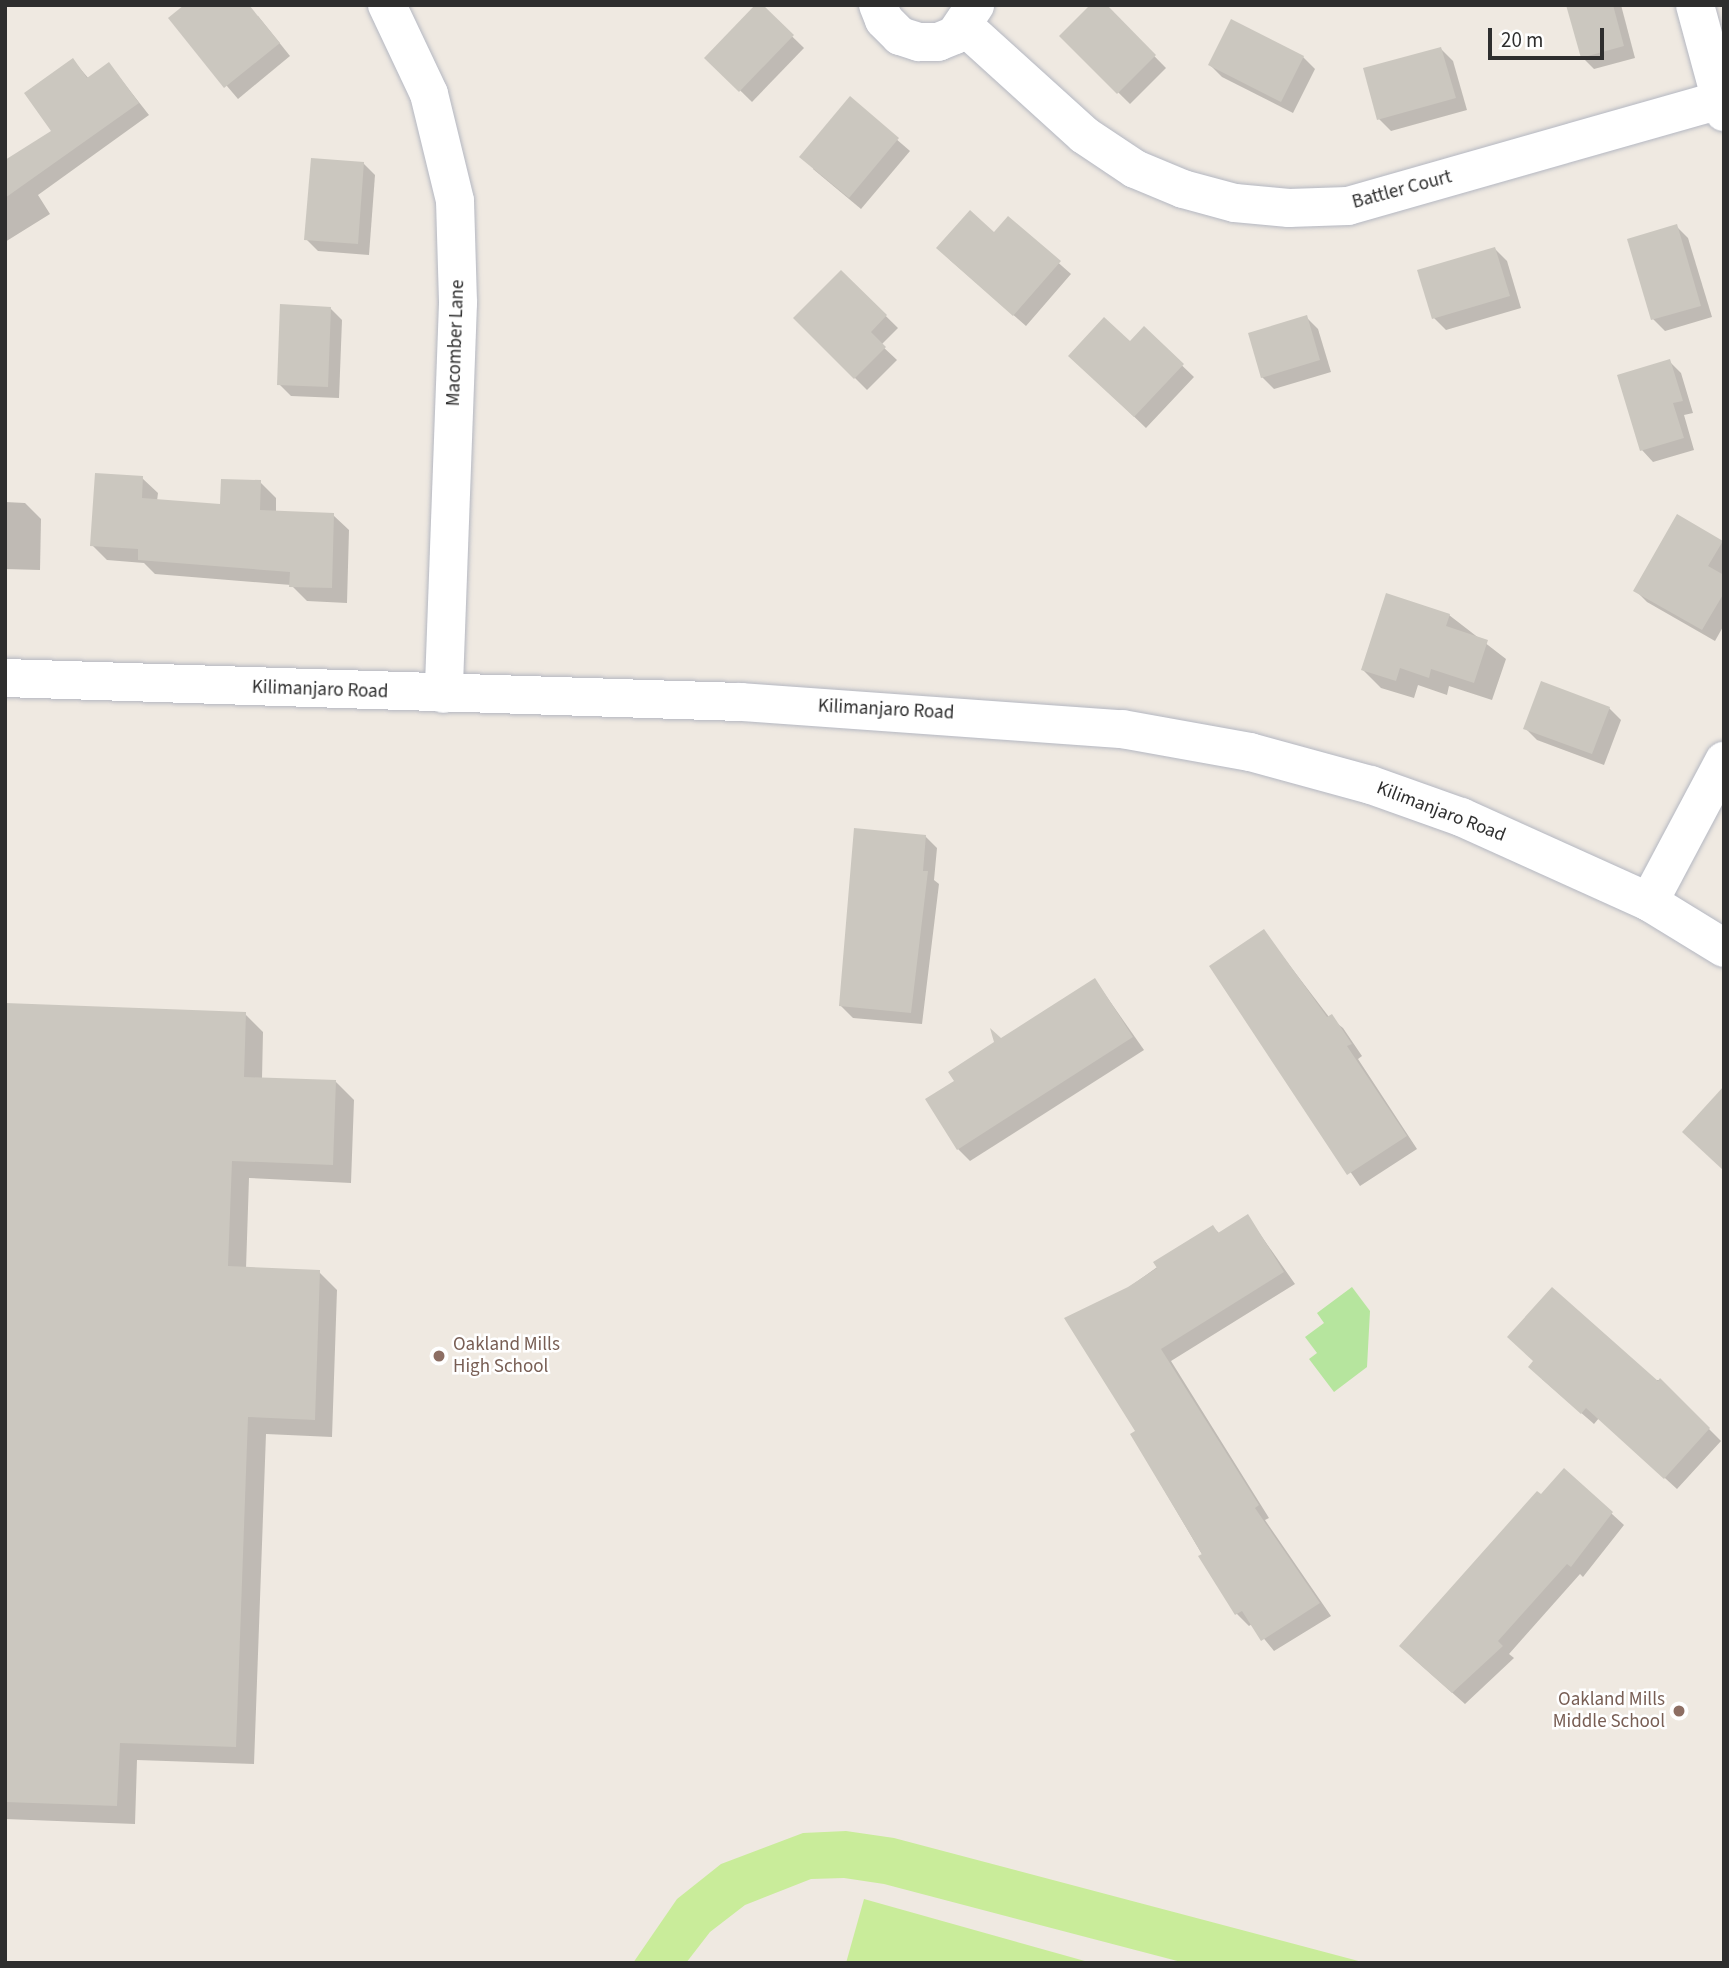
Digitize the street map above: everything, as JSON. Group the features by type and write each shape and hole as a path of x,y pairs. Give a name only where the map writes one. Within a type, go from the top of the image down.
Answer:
{"street":[{"name":"Macomber Lane","path":"387,5 429,94 455,201 458,303 444,694"},
{"name":"Battler Court","path":"878,5 884,20 900,36 919,42 938,42 970,16 1084,135 1135,169 1183,190 1235,203 1289,208 1349,206 1722,106"},
{"path":"1695,5 1722,106"},
{"name":"Kilimanjaro Road","path":"5,678 768,704 1122,729 1250,752 1371,785 1461,817 1649,902 1724,948"},
{"path":"1649,902 1724,761"}],"green space":[{"path":"1352,1287 1370,1311 1367,1367 1334,1392 1309,1359 1317,1353 1305,1337 1324,1323 1317,1313"},
{"path":"846,1831 894,1838 1366,1963 1185,1963 884,1884 844,1878 811,1879 745,1905 710,1932 686,1963 633,1963 677,1899 721,1864 803,1833"},
{"path":"864,1899 1092,1963 846,1963"}],"building":[{"path":"184,5 249,5 280,43 224,88 168,18"},
{"path":"755,5 763,5 794,35 739,92 704,58"},
{"path":"1090,5 1107,5 1156,55 1117,94 1059,36"},
{"path":"1566,5 1613,5 1624,46 1581,58"},
{"path":"1231,19 1304,56 1281,102 1208,65"},
{"path":"1441,47 1456,98 1377,120 1363,68"},
{"path":"73,58 87,78 109,62 139,103 5,198 5,160 51,131 24,93"},
{"path":"850,96 899,138 849,198 799,157"},
{"path":"311,158 364,162 358,244 304,240"},
{"path":"970,210 994,232 1008,216 1061,261 1013,316 936,248"},
{"path":"1677,224 1701,306 1651,320 1627,239"},
{"path":"1495,247 1510,296 1432,319 1417,270"},
{"path":"841,270 887,315 871,332 886,347 854,379 793,318"},
{"path":"280,304 331,307 328,387 277,385"},
{"path":"1307,315 1320,360 1261,378 1248,333"},
{"path":"1104,317 1130,341 1144,326 1184,364 1134,417 1068,356"},
{"path":"1670,359 1683,401 1673,403 1684,438 1640,451 1617,375"},
{"path":"95,473 143,476 142,498 220,504 221,479 261,480 260,510 334,513 332,588 289,587 290,572 138,560 138,549 90,546"},
{"path":"1677,514 1723,541 1708,566 1724,575 1724,593 1702,630 1633,591"},
{"path":"1386,593 1450,614 1446,626 1488,640 1474,683 1431,669 1429,678 1400,668 1396,681 1361,670"},
{"path":"1541,681 1610,707 1592,754 1523,729"},
{"path":"854,828 926,835 923,871 928,871 911,1013 839,1006"},
{"path":"1264,929 1327,1017 1332,1014 1352,1044 1347,1046 1407,1136 1347,1175 1209,966"},
{"path":"1095,978 1133,1037 957,1150 925,1099 954,1081 948,1072 994,1042 990,1028 1001,1038"},
{"path":"5,1003 246,1012 244,1077 336,1080 333,1165 232,1161 228,1266 320,1270 315,1420 248,1417 236,1747 120,1743 117,1806 5,1802"},
{"path":"1724,1086 1724,1171 1682,1132"},
{"path":"1248,1214 1284,1272 1161,1349 1259,1505 1255,1508 1320,1603 1261,1641 1242,1611 1235,1615 1198,1556 1202,1554 1130,1434 1135,1431 1064,1318 1128,1287 1157,1268 1153,1262 1213,1225 1218,1233"},
{"path":"1552,1287 1658,1381 1660,1378 1710,1428 1664,1479 1586,1408 1581,1414 1528,1367 1533,1361 1507,1337"},
{"path":"1564,1468 1613,1512 1571,1567 1567,1564 1498,1641 1503,1646 1452,1693 1399,1646 1537,1491 1541,1494"}],"place":[{"name":"Oakland Mills High School","path":"439,1356"},
{"name":"Oakland Mills Middle School","path":"1679,1711"}]}
